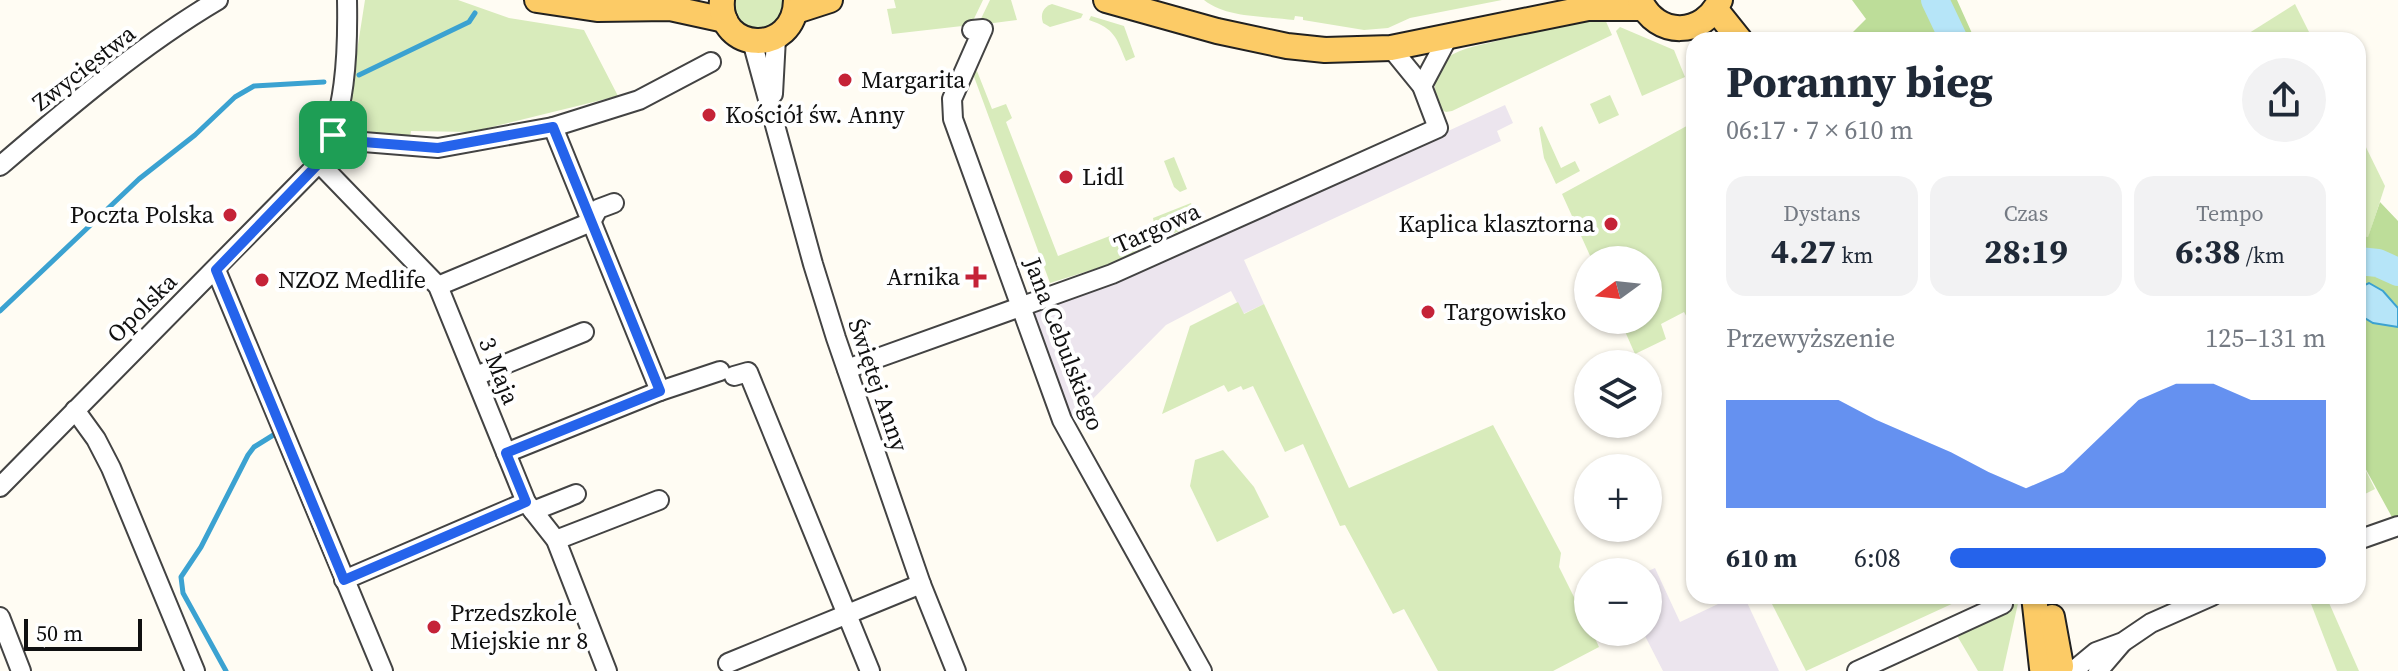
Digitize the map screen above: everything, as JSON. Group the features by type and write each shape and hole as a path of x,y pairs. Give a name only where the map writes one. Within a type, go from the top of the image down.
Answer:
{"main road":[{"path":"537,0 597,9 680,4 724,10 731,30 741,37 764,40 792,22 796,6 830,0"},
{"path":"1106,0 1217,31 1287,46 1325,50 1391,48 1447,39 1596,4 1642,4 1652,18 1676,29 1712,11"},
{"path":"1712,11 1719,32"},
{"path":"1712,11 1732,32"},
{"path":"2037,604 2057,669"},
{"path":"2048,604 2057,669"}],"street":[{"name":"Zwycięstwa","path":"0,166 66,110 218,0"},
{"path":"336,0 345,39"},
{"name":"Opolska","path":"0,487 319,163 333,135 340,103 347,0"},
{"name":"Jana Cebulskiego","path":"972,30 983,29 956,89 951,109 1058,411 1202,671"},
{"path":"1422,86 1447,39"},
{"name":"Świętej Anny","path":"764,40 773,108 813,264 921,584 956,671"},
{"name":"Targowa","path":"847,369 1126,268 1438,128 1422,86 1391,48"},
{"path":"333,135 351,141 438,148 553,127 639,100 711,62"},
{"path":"553,127 660,391"},
{"name":"3 Maja","path":"319,163 438,286 530,507 556,540 607,671"},
{"path":"438,286 591,222 598,209 614,203"},
{"path":"216,270 383,671"},
{"path":"476,376 584,332"},
{"path":"506,453 660,391 727,373 748,372 870,671"},
{"path":"75,410 96,439 111,468 195,671"},
{"path":"344,580 530,507 576,494"},
{"path":"556,540 659,500"},
{"path":"2366,537 2398,526"},
{"path":"728,663 921,584"},
{"path":"1857,671 2003,604"},
{"path":"2057,669 2123,642 2151,623 2194,604"},
{"path":"0,617 21,671"},
{"path":"2098,671 2123,642"}],"shaded area":[{"path":"1505,105 1513,123 1497,131 1501,141 1244,260 1264,304 1243,314 1231,291 1166,325 1071,421 1031,316 1036,307 1137,273"},
{"path":"1662,583 1680,622 1718,604 1748,604 1779,671 1663,671 1650,646 1662,646"}],"green space":[{"path":"365,0 458,0 509,18 584,30 618,96 471,132 411,131 410,138 356,132 346,121"},
{"path":"734,0 784,0 777,21 759,28 742,21 736,12"},
{"path":"894,0 983,0 971,25 892,34 887,9 896,8"},
{"path":"990,0 1011,0 1017,20 978,25"},
{"path":"1204,0 1502,0 1410,18 1388,28 1364,30 1303,20 1303,17 1295,16 1294,20 1234,13"},
{"path":"1852,0 1957,0 1971,32 1853,32 1866,19"},
{"path":"1052,4 1083,14 1081,18 1050,27 1043,23 1042,17 1044,9"},
{"path":"2295,4 2309,32 2251,32"},
{"path":"1091,16 1124,26 1135,57 1126,61 1114,35 1089,20"},
{"path":"1604,17 1612,35 1452,111 1446,112 1437,104 1437,74 1444,61 1453,54 1565,24"},
{"path":"1620,27 1674,50 1685,77 1642,96 1616,31"},
{"path":"977,71 992,109 1006,104 1012,118 1006,122 1058,256 1120,232 1136,242 1139,249 1136,256 1050,283 973,74"},
{"path":"1610,95 1619,115 1599,124 1590,104"},
{"path":"1542,126 1561,168 1575,161 1580,171 1556,184 1544,158 1539,128"},
{"path":"1686,126 1686,316 1684,312 1662,323 1662,246 1586,246 1562,194"},
{"path":"2366,147 2385,186 2366,238"},
{"path":"1174,157 1187,189 1180,192 1174,187 1164,161"},
{"path":"2380,202 2398,221 2398,308 2394,302 2366,285 2368,237"},
{"path":"1191,203 1197,220 1178,232 1156,233 1153,218"},
{"path":"1238,302 1244,314 1264,304 1349,488 1493,425 1561,553 1559,567 1574,597 1574,646 1599,647 1553,671 1438,671 1404,609 1393,614 1345,525 1340,526 1303,444 1285,452 1253,386 1243,390 1241,386 1228,392 1224,385 1162,414 1190,326"},
{"path":"2366,319 2398,327 2398,517 2393,519 2366,470"},
{"path":"1662,327 1666,339 1643,350 1633,350 1626,334 1662,334"},
{"path":"1223,450 1254,487 1269,517 1217,542 1190,486 1195,460"},
{"path":"2366,471 2375,489 2366,494"},
{"path":"1772,604 1952,604 1806,671"},
{"path":"1993,604 2018,604 2003,671 1978,671 1956,634"},
{"path":"2311,604 2330,604 2359,671 2337,671"}],"water":[{"path":"2366,284 2383,291 2398,308 2398,327 2366,319"}],"waterway":[{"path":"1935,0 1950,32"},
{"path":"359,75 469,22 475,13"},
{"path":"0,311 139,179 195,135 235,97 254,86 324,82"},
{"path":"2366,262 2378,263 2398,272"},
{"path":"226,671 183,593 181,577 201,547 248,455 254,447 275,434"}],"place":[{"name":"Margarita","path":"845,80"},
{"name":"Kościół św. Anny","path":"709,115"},
{"name":"Lidl","path":"1066,177"},
{"name":"Poczta Polska","path":"230,215"},
{"name":"Kaplica klasztorna","path":"1611,224"},
{"name":"Arnika","path":"976,277"},
{"name":"NZOZ Medlife","path":"262,280"},
{"name":"Targowisko","path":"1428,312"},
{"name":"Przedszkole Miejskie nr 8","path":"434,627"}],"route":[{"path":"553,127 660,391 506,453 526,502 344,580 216,270 319,163 333,135 351,141 438,148 553,127"}]}
